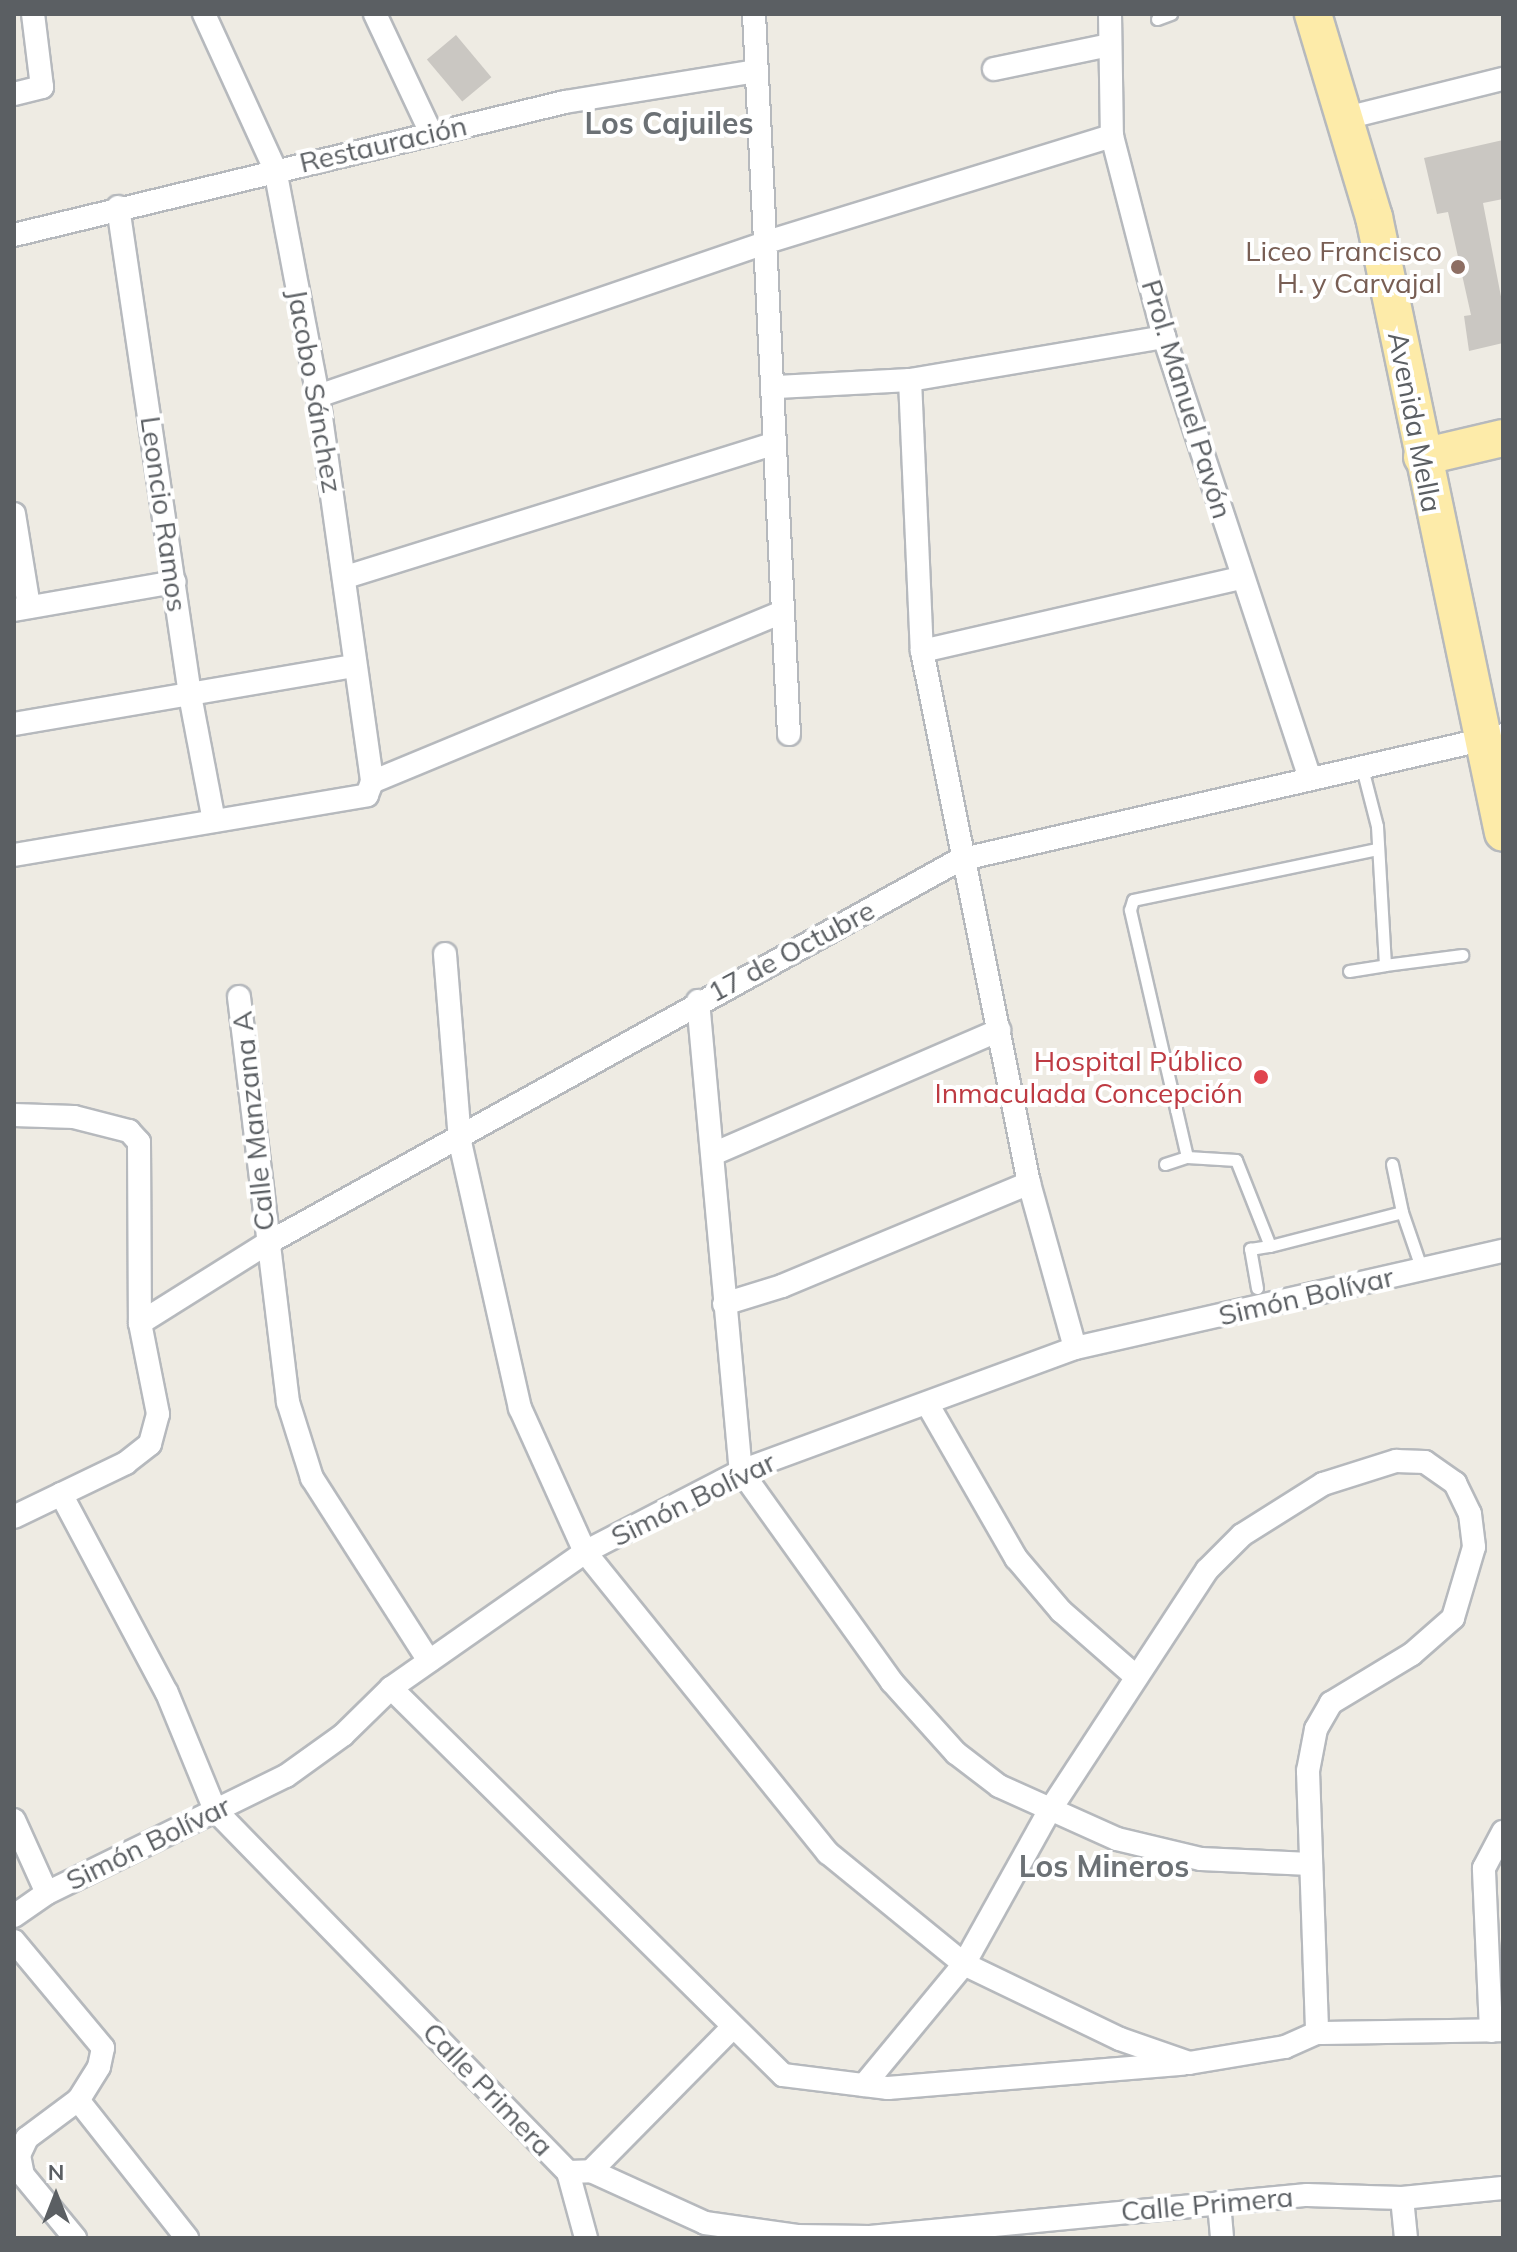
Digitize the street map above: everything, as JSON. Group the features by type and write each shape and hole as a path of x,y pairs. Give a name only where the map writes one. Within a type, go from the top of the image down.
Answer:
{"main road":[{"name":"Avenida Mella","path":"1313,14 1374,217 1422,457 1494,737 1503,833"},
{"path":"1422,457 1503,438"}],"street":[{"path":"14,94 42,87 33,14"},
{"name":"Jacobo Sánchez","path":"204,14 275,169 318,396 346,577 352,666 372,782"},
{"path":"375,14 431,133"},
{"path":"754,14 777,387 772,444 789,734"},
{"name":"Prol. Manuel Pavón","path":"1110,14 1112,136 1164,337 1309,775"},
{"path":"994,69 1110,45"},
{"name":"Restauración","path":"14,235 275,169 565,102 756,71"},
{"path":"1346,118 1503,79"},
{"path":"318,396 767,242 1112,136"},
{"name":"Leoncio Ramos","path":"118,207 189,690 214,821"},
{"path":"777,387 910,380 1164,337"},
{"path":"910,380 922,651 959,860 999,1030 1029,1183 1075,1348"},
{"path":"346,577 772,444"},
{"path":"14,514 22,608 175,582"},
{"path":"922,651 1242,578"},
{"path":"14,855 367,795 372,782 782,612"},
{"path":"14,724 189,690 352,666"},
{"name":"17 de Octubre","path":"140,1323 266,1244 460,1142 698,1001 959,860 1309,775 1362,768 1494,737"},
{"path":"445,954 460,1142 520,1408 585,1552 828,1853 964,1964 1120,2039 1189,2063"},
{"name":"Calle Manzana A","path":"239,997 266,1244 288,1402 312,1478 429,1661"},
{"path":"698,1001 741,1471 892,1682 956,1753 1048,1813 1117,1839 1201,1859 1310,1864"},
{"path":"713,1154 999,1030"},
{"path":"14,1115 74,1117 129,1131 139,1142 140,1323 158,1428 150,1444 126,1463 14,1517"},
{"path":"724,1304 782,1286 1029,1183"},
{"name":"Simón Bolívar","path":"14,1916 47,1893 286,1776 343,1735 391,1688 585,1552 741,1471 928,1405 1075,1348 1503,1251"},
{"path":"928,1405 1016,1558 1061,1611 1134,1675"},
{"path":"864,2085 964,1964 1048,1813 1134,1675 1207,1570 1242,1535 1323,1484 1396,1461 1425,1462 1455,1483 1470,1514 1474,1547 1453,1618 1412,1654 1331,1703 1316,1729 1308,1771 1317,2033"},
{"name":"Calle Primera","path":"61,1494 167,1693 215,1810 568,2172 591,2171 705,2223 797,2236 870,2237 1034,2229 1219,2203 1307,2195 1402,2198 1503,2188"},
{"path":"391,1688 783,2075 864,2085 1189,2063 1285,2047 1317,2033 1497,2031 1484,1868 1503,1832"},
{"path":"14,1820 47,1893"},
{"path":"14,1941 103,2048 78,2100 27,2138 17,2156 23,2175 75,2238"},
{"path":"591,2171 733,2027"},
{"path":"78,2100 187,2238"},
{"path":"568,2172 586,2238"},
{"path":"1402,2198 1406,2238"},
{"path":"1219,2203 1222,2238"}],"lane":[{"path":"1157,19 1171,14"},
{"path":"1362,768 1377,849 1385,965"},
{"path":"1187,1157 1130,910 1133,900 1377,849"},
{"path":"1349,971 1462,955"},
{"path":"1165,1164 1187,1157 1236,1160 1270,1246"},
{"path":"1392,1164 1402,1212 1422,1270"},
{"path":"1257,1288 1250,1249 1402,1212"}],"building":[{"path":"456,35 491,77 462,102 427,59"},
{"path":"1503,140 1503,199 1483,203 1503,307 1503,343 1469,351 1464,316 1471,315 1448,212 1437,214 1424,158"}],"place":[{"name":"Liceo Francisco H. y Carvajal","path":"1458,267"},
{"name":"Hospital Público Inmaculada Concepción","path":"1261,1077"}],"district":[{"name":"Los Cajuiles","path":"669,123"},
{"name":"Los Mineros","path":"1104,1866"}]}
